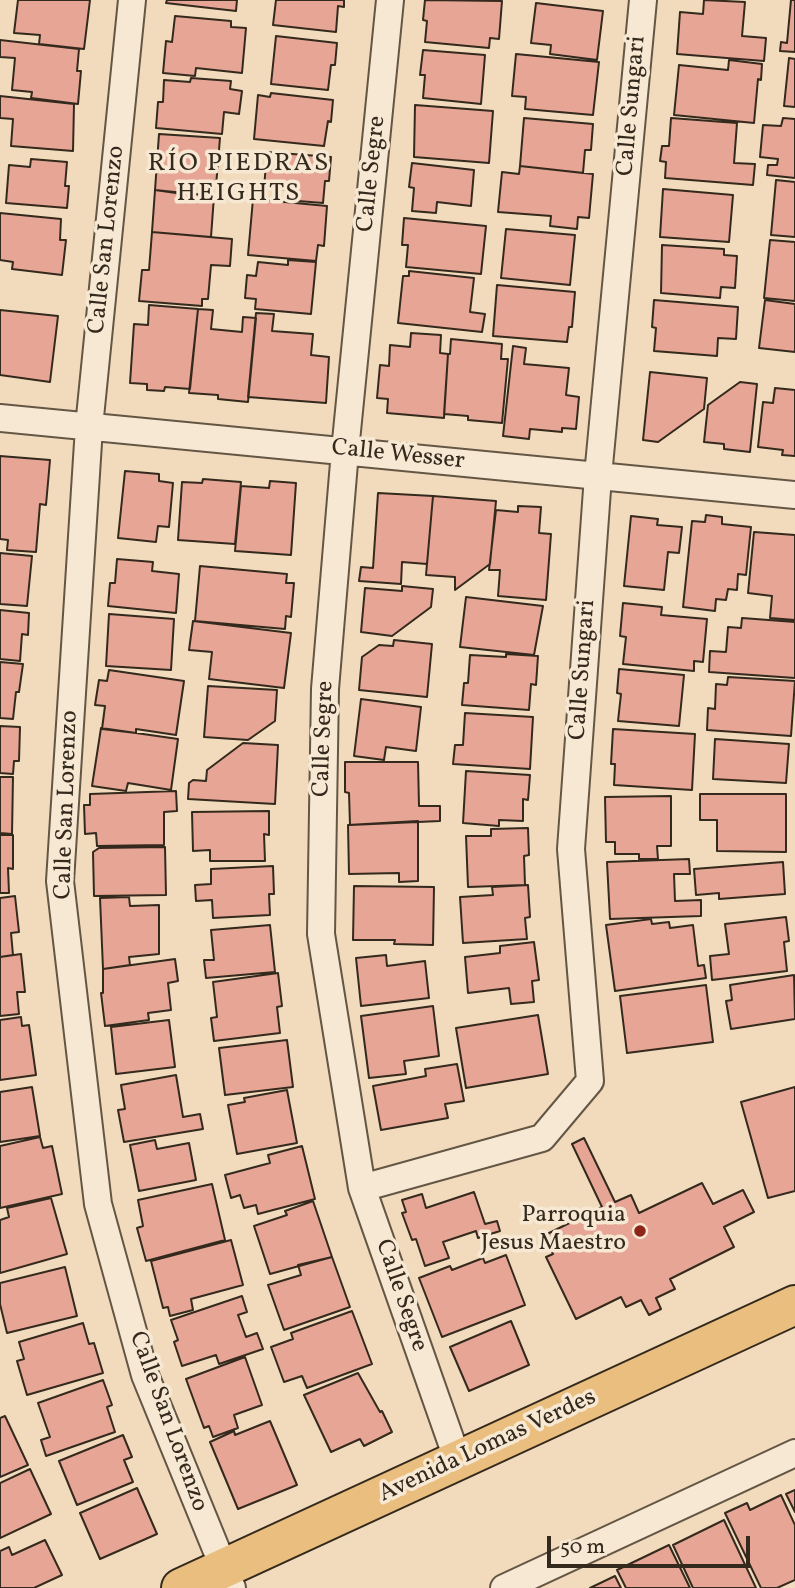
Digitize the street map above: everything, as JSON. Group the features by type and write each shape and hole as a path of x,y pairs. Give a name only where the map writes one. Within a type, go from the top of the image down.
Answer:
{"main road":[{"name":"Avenida Lomas Verdes","path":"181,1588 228,1578 458,1461 795,1305"}],"street":[{"name":"Calle San Lorenzo","path":"132,0 89,428 60,881 98,1204 145,1376 228,1578"},
{"name":"Calle Segre","path":"390,0 345,451 325,688 321,934 362,1188 458,1461"},
{"name":"Calle Sungari","path":"362,1188 542,1139 590,1081 571,849 598,475 643,0"},
{"name":"Calle Wesser","path":"0,418 795,495"},
{"path":"504,1588 795,1453"}],"building":[{"path":"18,0 90,0 84,49 39,44 40,35 14,33"},
{"path":"167,0 237,0 236,11 166,3"},
{"path":"276,0 344,0 344,7 338,6 336,32 273,25"},
{"path":"425,0 502,1 499,39 490,38 489,48 425,42"},
{"path":"704,0 745,2 742,36 766,38 764,61 677,54 680,12 703,14"},
{"path":"791,0 795,0 795,52 780,51 781,42 787,43"},
{"path":"536,3 603,11 597,60 550,54 551,45 531,43"},
{"path":"175,16 231,21 231,27 246,28 242,73 196,68 195,76 163,73 166,41 172,42"},
{"path":"276,36 337,43 335,65 331,65 328,90 271,84"},
{"path":"0,40 79,49 77,71 81,71 78,104 31,98 32,92 12,90 15,58 0,57"},
{"path":"423,50 485,55 481,104 423,98 425,75 420,75"},
{"path":"516,54 599,62 593,115 525,109 526,97 512,96"},
{"path":"789,58 795,59 795,107 784,106"},
{"path":"729,60 762,64 754,123 674,115 679,65 728,70"},
{"path":"191,78 231,81 230,89 242,91 239,114 224,112 222,134 156,128 158,102 163,102 164,80 190,82"},
{"path":"271,93 333,100 331,122 328,121 324,146 254,139 258,95 270,97"},
{"path":"0,96 74,104 73,151 11,146 13,119 0,118"},
{"path":"415,105 493,111 489,163 414,157"},
{"path":"524,118 593,124 591,150 585,150 583,173 520,166"},
{"path":"671,118 737,123 734,163 755,164 753,185 665,178 666,162 660,161 662,146 669,146"},
{"path":"783,118 795,119 795,178 767,175 768,165 777,165 778,159 760,157 763,125 781,126"},
{"path":"159,134 220,138 216,186 184,184 183,194 155,190"},
{"path":"267,152 331,157 329,181 325,181 323,203 298,201 299,191 264,188"},
{"path":"31,159 67,162 67,208 6,203 9,165 30,167"},
{"path":"412,163 474,170 471,206 437,202 436,213 412,211 414,188 409,187"},
{"path":"520,166 593,174 589,218 578,217 577,229 550,226 551,216 498,212 502,172 519,174"},
{"path":"776,180 795,182 795,237 771,235"},
{"path":"663,189 733,195 729,242 660,237"},
{"path":"155,190 214,196 211,237 152,232"},
{"path":"253,199 327,206 324,246 318,245 316,261 248,255"},
{"path":"0,213 61,219 60,240 66,240 62,275 12,269 13,262 0,260"},
{"path":"404,218 486,226 481,274 406,267 408,245 402,245"},
{"path":"506,229 575,235 570,285 501,278"},
{"path":"152,232 232,239 230,266 211,265 208,299 202,299 202,306 139,301 142,270 149,270"},
{"path":"770,240 795,242 795,301 764,298"},
{"path":"662,245 724,249 724,255 737,256 735,288 721,287 720,298 661,293"},
{"path":"288,260 316,262 311,314 255,309 256,299 245,298 247,275 256,276 258,262 288,265"},
{"path":"409,271 474,278 470,312 485,314 482,332 398,323 403,276 409,276"},
{"path":"497,285 575,292 572,327 569,327 567,342 493,336"},
{"path":"654,300 738,307 736,339 718,338 717,356 654,351"},
{"path":"765,300 795,304 795,352 759,348"},
{"path":"149,305 198,309 190,389 165,387 164,391 147,390 147,384 130,383 134,324 148,325"},
{"path":"198,309 213,310 211,329 242,332 243,317 256,318 248,402 218,399 218,395 189,393"},
{"path":"0,310 58,316 50,382 0,375"},
{"path":"256,313 274,314 272,331 313,334 311,355 329,357 326,403 248,397"},
{"path":"411,333 441,335 440,353 448,354 444,418 387,413 388,399 377,398 380,365 389,366 390,345 410,347"},
{"path":"451,339 502,344 501,359 508,359 502,423 468,420 468,416 444,414"},
{"path":"513,346 526,348 524,364 569,368 566,395 579,397 576,429 562,428 562,432 530,429 529,439 503,436"},
{"path":"650,372 707,378 704,409 658,442 643,440"},
{"path":"740,382 757,384 750,452 724,449 724,444 704,442 708,405"},
{"path":"775,388 795,390 795,456 782,455 783,450 758,447 763,402 773,403"},
{"path":"0,456 50,460 46,505 40,504 36,552 7,550 8,540 0,539"},
{"path":"125,471 159,474 159,481 173,483 169,527 158,526 156,542 118,538"},
{"path":"203,479 241,482 235,544 178,540 182,482 202,483"},
{"path":"270,481 296,483 291,555 235,551 241,486 269,488"},
{"path":"378,493 433,496 427,564 402,562 401,584 359,581 361,567 373,568"},
{"path":"433,496 496,501 490,564 455,590 455,577 426,575"},
{"path":"518,506 541,507 539,533 551,534 546,600 498,596 500,570 489,570 496,510 518,512"},
{"path":"706,515 722,517 722,524 751,527 746,575 738,574 737,590 728,589 726,600 716,599 715,611 683,607 692,521 705,522"},
{"path":"631,516 658,519 657,525 682,527 679,553 668,552 664,590 624,586"},
{"path":"754,532 795,535 795,620 770,618 772,596 748,593"},
{"path":"0,553 32,556 27,606 0,604"},
{"path":"117,559 153,562 152,571 179,574 176,613 108,606 110,583 115,583"},
{"path":"200,566 287,574 286,583 294,583 291,617 286,616 285,629 195,621"},
{"path":"402,586 433,589 431,607 392,636 361,632 365,588 402,591"},
{"path":"466,597 543,606 534,655 460,647"},
{"path":"623,603 662,607 661,615 707,619 703,662 694,661 694,671 623,664 626,637 620,636"},
{"path":"0,610 29,613 28,635 22,634 20,661 0,659"},
{"path":"109,614 174,619 171,670 106,666"},
{"path":"742,618 795,622 795,678 709,672 710,651 726,652 728,627 741,628"},
{"path":"193,621 291,633 284,688 209,679 212,652 189,650"},
{"path":"394,640 432,644 427,697 359,690 362,657 379,645 393,646"},
{"path":"506,654 538,656 536,685 531,684 529,710 462,705 464,683 468,683 470,655 506,657"},
{"path":"0,662 23,664 13,719 0,718"},
{"path":"619,669 684,675 679,726 618,721 621,694 617,693"},
{"path":"109,670 184,681 176,735 136,729 136,733 102,729 105,706 95,705 99,680 107,681"},
{"path":"728,677 795,681 791,736 707,730 708,708 715,709 716,684 727,685"},
{"path":"208,686 277,690 275,721 248,740 204,737"},
{"path":"361,699 421,707 416,751 386,747 384,760 354,756"},
{"path":"465,713 533,717 530,769 453,764 455,745 463,745"},
{"path":"0,726 20,727 19,761 14,761 13,774 0,773"},
{"path":"101,728 178,739 171,790 128,783 126,791 92,786"},
{"path":"613,729 695,734 692,790 614,785 615,764 611,764"},
{"path":"715,739 789,744 786,783 713,779"},
{"path":"243,743 278,745 275,804 188,799 189,783 193,780 206,781 207,770"},
{"path":"345,762 418,762 419,806 440,806 440,821 350,825 349,793 345,792"},
{"path":"466,771 530,775 528,800 523,799 523,821 499,820 499,826 463,823"},
{"path":"0,777 13,777 12,834 0,833"},
{"path":"176,791 177,811 164,812 164,845 97,846 96,833 85,834 84,805 90,805 90,794"},
{"path":"700,794 786,794 786,852 717,851 717,820 700,820"},
{"path":"671,796 671,846 657,846 658,859 639,859 639,854 615,854 615,842 606,842 605,797"},
{"path":"269,811 269,835 264,834 265,861 210,861 210,850 193,851 192,812"},
{"path":"418,821 418,881 399,882 399,873 349,874 348,825"},
{"path":"528,828 529,855 524,856 525,885 468,887 466,836 491,836 491,829"},
{"path":"0,835 13,835 13,869 8,868 9,893 0,893"},
{"path":"165,847 166,895 94,896 93,852 99,848"},
{"path":"689,859 690,874 674,874 675,901 701,900 701,916 610,919 607,862"},
{"path":"783,862 785,894 719,899 719,893 696,895 694,869"},
{"path":"273,866 274,894 269,894 270,915 213,918 212,900 196,901 195,885 211,884 211,869"},
{"path":"528,885 530,917 525,918 527,939 463,943 460,897 493,895 492,887"},
{"path":"354,886 434,887 433,945 394,944 395,940 353,940"},
{"path":"15,896 19,932 11,933 13,955 0,957 0,898"},
{"path":"129,897 130,906 159,905 159,954 129,957 130,965 103,969 100,898"},
{"path":"786,917 789,941 784,942 787,971 712,980 710,956 729,954 725,924"},
{"path":"651,919 652,924 669,922 670,928 693,925 698,966 704,965 706,978 615,991 606,925"},
{"path":"270,925 275,972 206,978 204,960 214,960 211,930"},
{"path":"534,942 539,980 532,981 534,1002 511,1004 509,988 468,993 465,957 500,953 500,946"},
{"path":"21,954 25,992 17,992 19,1014 0,1016 0,957"},
{"path":"386,955 387,966 425,961 429,998 361,1006 356,958"},
{"path":"175,959 178,981 168,983 171,1010 148,1013 149,1020 105,1026 101,993 103,969"},
{"path":"278,973 282,1006 277,1007 280,1033 214,1041 211,1018 217,1017 213,982"},
{"path":"794,975 795,1019 731,1029 726,1001 732,1000 730,985"},
{"path":"706,985 713,1042 627,1053 620,996"},
{"path":"433,1006 439,1056 404,1061 406,1074 369,1078 361,1016"},
{"path":"538,1015 548,1074 466,1088 456,1028"},
{"path":"21,1017 22,1026 29,1025 36,1075 0,1080 0,1020"},
{"path":"169,1020 175,1067 116,1074 111,1027"},
{"path":"287,1040 293,1087 225,1095 219,1048"},
{"path":"457,1064 464,1101 445,1104 448,1118 381,1130 373,1086 426,1076 425,1069"},
{"path":"176,1075 183,1117 200,1114 203,1129 124,1142 118,1110 125,1109 121,1085"},
{"path":"32,1087 40,1136 0,1142 0,1092"},
{"path":"795,1087 795,1191 768,1198 741,1102"},
{"path":"287,1090 297,1143 237,1154 228,1105 245,1102 244,1098"},
{"path":"40,1137 43,1148 52,1146 62,1194 0,1208 0,1146"},
{"name":"Parroquia Jesus Maestro","path":"584,1138 615,1202 631,1195 639,1213 702,1183 713,1204 743,1190 754,1212 724,1227 734,1247 670,1279 675,1289 656,1298 661,1309 649,1315 641,1300 626,1307 621,1297 576,1319 546,1257 553,1254 545,1235 602,1207 572,1144"},
{"path":"155,1140 157,1149 189,1143 196,1180 139,1191 130,1145"},
{"path":"302,1146 315,1199 258,1214 256,1205 244,1208 240,1195 231,1198 225,1175 270,1163 268,1155"},
{"path":"212,1184 225,1240 146,1261 137,1228 143,1226 138,1200"},
{"path":"474,1192 485,1224 497,1221 500,1231 478,1238 476,1231 443,1242 449,1258 425,1266 416,1239 412,1240 402,1213 406,1212 402,1200 422,1194 426,1208"},
{"path":"51,1198 67,1254 0,1273 0,1220 9,1217 7,1208"},
{"path":"313,1201 332,1257 270,1274 254,1226 287,1215 285,1211"},
{"path":"231,1240 243,1285 191,1299 193,1310 170,1316 168,1307 163,1308 151,1261"},
{"path":"506,1255 525,1305 442,1337 419,1278 450,1266 452,1270 483,1258 485,1263"},
{"path":"332,1257 350,1307 284,1330 268,1285 301,1275 298,1265"},
{"path":"65,1267 77,1316 7,1333 0,1304 0,1283"},
{"path":"242,1296 247,1312 238,1315 246,1337 257,1333 263,1349 219,1364 216,1355 182,1366 174,1342 178,1340 171,1320"},
{"path":"352,1311 372,1364 307,1388 302,1376 284,1382 271,1347 293,1339 291,1333"},
{"path":"511,1321 529,1365 469,1391 450,1347"},
{"path":"83,1323 89,1344 94,1343 103,1373 27,1395 17,1361 24,1359 19,1342"},
{"path":"245,1357 262,1405 234,1415 238,1428 213,1437 209,1426 204,1428 186,1379"},
{"path":"358,1373 392,1432 364,1446 360,1439 331,1452 304,1395"},
{"path":"103,1380 112,1405 107,1407 115,1432 46,1456 41,1440 50,1437 38,1403"},
{"path":"5,1416 28,1465 0,1477 0,1418"},
{"path":"270,1421 297,1485 238,1509 210,1442 234,1431 235,1435"},
{"path":"123,1435 132,1457 124,1460 133,1482 77,1505 59,1461"},
{"path":"30,1469 51,1514 0,1538 0,1483"},
{"path":"137,1488 157,1534 100,1559 80,1513"},
{"path":"795,1490 795,1512 786,1494"},
{"path":"781,1495 795,1525 795,1580 777,1588 761,1588 725,1513 747,1503 750,1510"},
{"path":"724,1520 756,1588 693,1588 673,1545"},
{"path":"45,1540 62,1575 34,1588 0,1588 0,1551 9,1547 12,1555"},
{"path":"669,1545 690,1588 626,1588 617,1570"},
{"path":"615,1576 621,1588 590,1588"}],"place":[{"name":"Parroquia Jesus Maestro","path":"640,1231"}],"district":[{"name":"RÍO PIEDRAS HEIGHTS","path":"239,180"}]}
